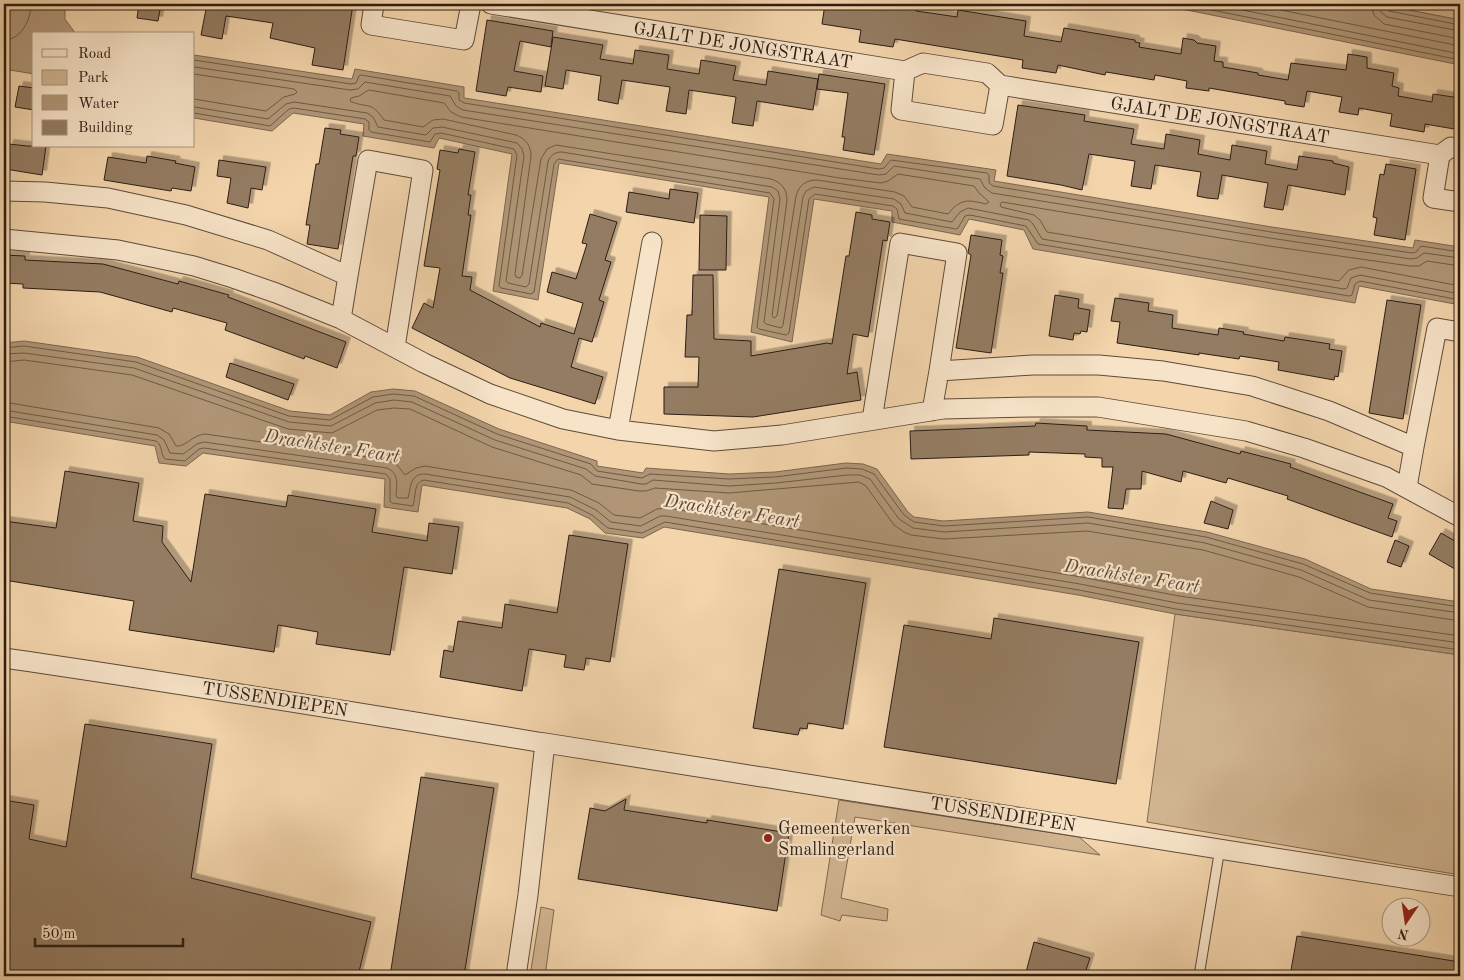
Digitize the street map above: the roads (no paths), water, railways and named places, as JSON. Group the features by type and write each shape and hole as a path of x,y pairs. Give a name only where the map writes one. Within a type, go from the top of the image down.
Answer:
{"street":[{"path":"374,4 371,25 464,40 470,4"},
{"name":"GJALT DE JONGSTRAAT","path":"491,4 906,71 923,63 987,73 1000,85 1440,154 1451,147 1460,149"},
{"path":"906,71 901,110 993,125 1000,85"},
{"path":"1440,154 1433,198 1460,202"},
{"path":"341,319 368,160 423,170 395,347"},
{"path":"4,191 45,192 108,198 186,215 268,240 348,276"},
{"path":"4,239 118,250 194,266 276,292 341,319 424,363 490,394 563,419 618,430 714,441 782,435 932,411 1032,406 1098,407 1246,431 1304,448 1386,477 1460,517"},
{"path":"618,430 652,242"},
{"path":"872,420 900,243 957,253 932,411"},
{"path":"1407,487 1438,328 1460,332"},
{"path":"939,371 1033,365 1099,365 1180,374 1252,386 1329,411 1414,448"},
{"name":"TUSSENDIEPEN","path":"4,658 177,683 1220,848 1460,888"},
{"path":"516,976 528,895 545,742"}],"lane":[{"path":"1200,976 1220,848"}],"water":[{"path":"13,4 65,4 65,19 75,32 32,32 32,74 10,70 8,77 4,76 4,27"},
{"path":"1157,4 1378,4 1460,20 1460,65"},
{"path":"195,55 352,79 355,69 464,87 464,98 881,164 887,154 996,170 994,181 1272,227 1413,248 1415,240 1460,247 1460,305 1359,286 1355,303 1033,249 1024,230 969,219 960,235 892,222 892,211 814,199 792,342 751,332 769,197 559,163 538,300 493,291 512,154 439,138 434,148 363,136 364,124 293,113 272,131 195,118"},
{"name":"Drachtster Feart","path":"24,341 137,357 290,411 330,415 371,392 393,389 415,391 499,429 597,461 597,466 643,473 646,468 729,474 775,472 846,463 863,464 877,469 908,512 914,517 943,521 1088,512 1207,532 1305,559 1371,589 1460,602 1460,655 1175,614 1078,595 664,527 643,538 605,533 590,519 567,508 422,485 418,512 384,507 385,479 203,453 186,466 159,463 155,446 4,421 4,343"}],"place":[{"name":"Gemeentewerken Smallingerland","path":"768,838"}]}
